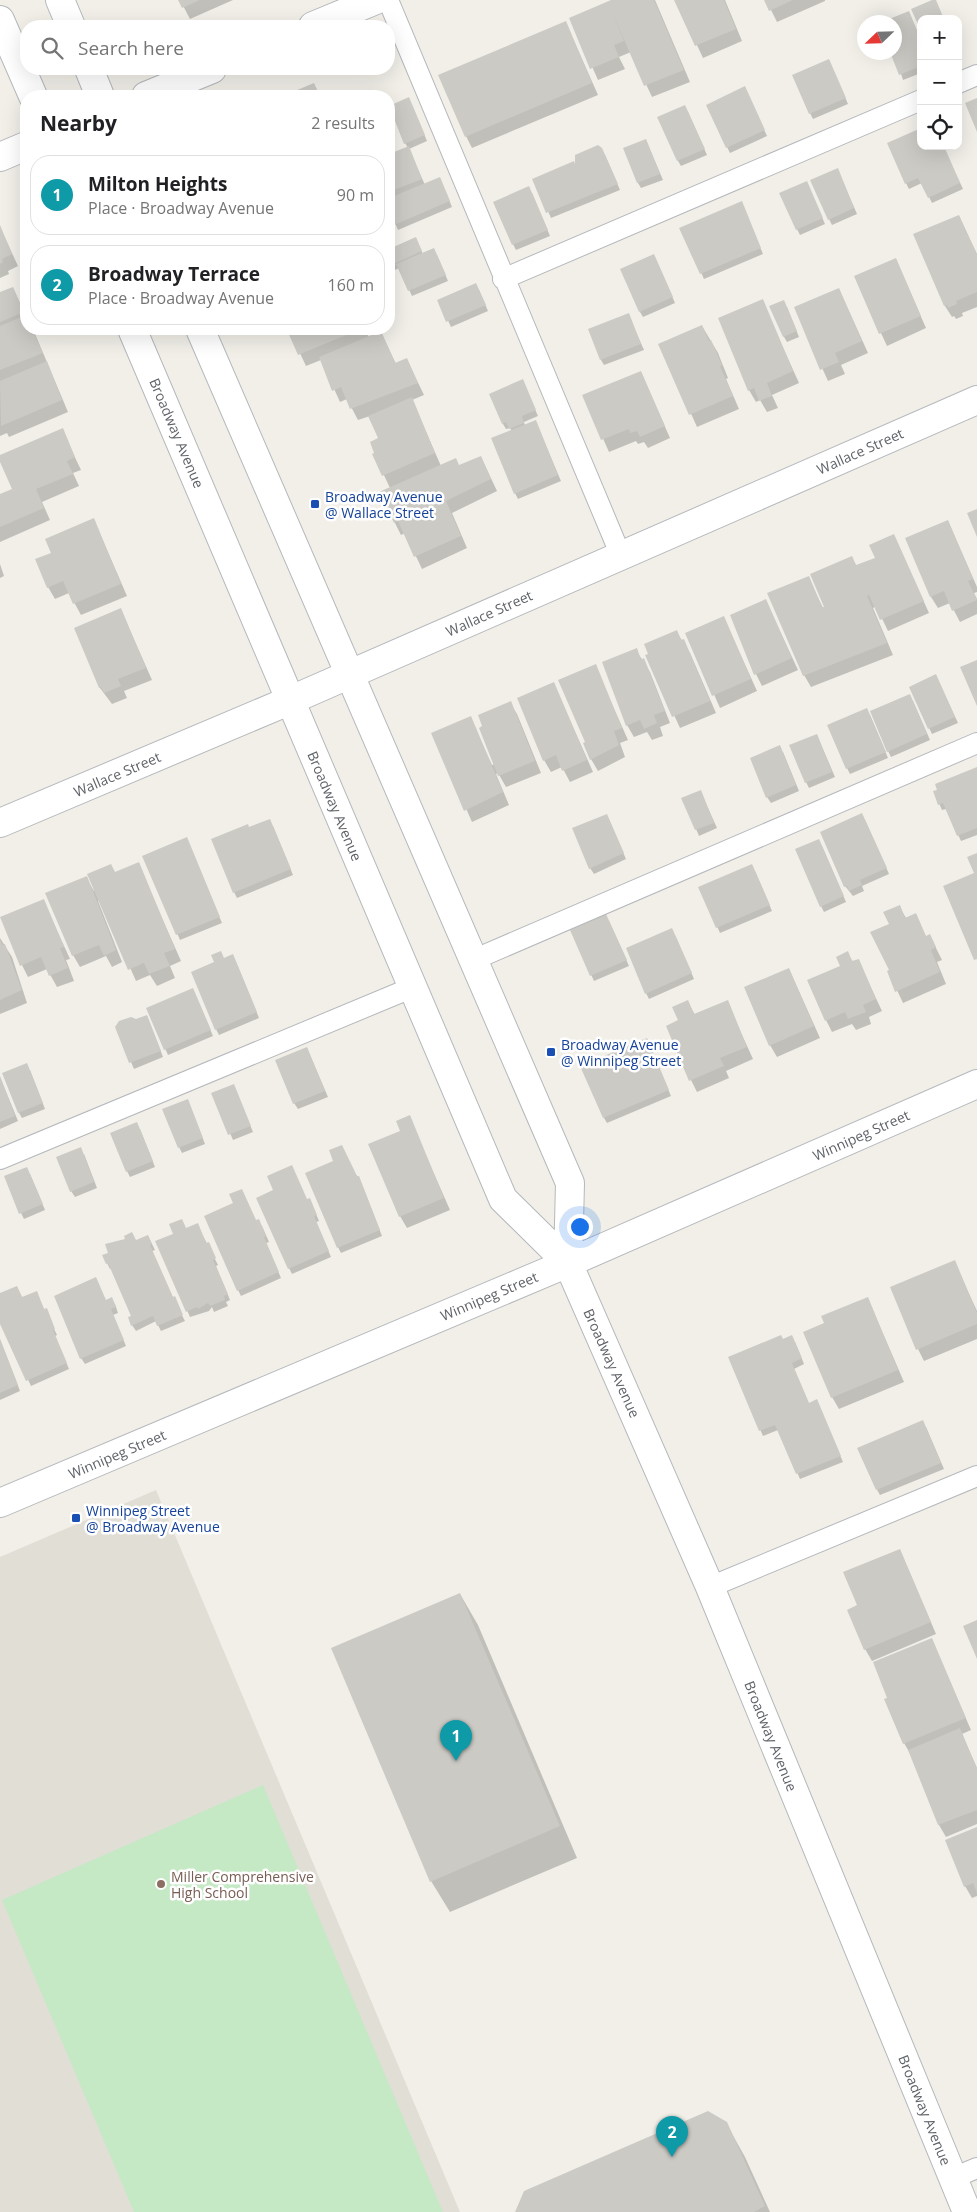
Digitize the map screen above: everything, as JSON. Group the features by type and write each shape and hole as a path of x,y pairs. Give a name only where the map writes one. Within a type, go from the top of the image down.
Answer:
{"street":[{"path":"60,0 68,20"},
{"path":"328,20 376,0"},
{"path":"0,20 20,66"},
{"path":"24,75 30,90"},
{"path":"91,75 97,90"},
{"path":"161,90 197,75"},
{"path":"0,157 20,149"},
{"name":"Broadway Avenue","path":"135,335 502,1200 568,1262 965,2173 967,2212"},
{"name":"Broadway Avenue","path":"203,335 570,1183 568,1262"},
{"name":"Wallace Street","path":"0,822 291,700 977,400"},
{"name":"Winnipeg Street","path":"0,1503 568,1262 977,1084"}],"lane":[{"path":"388,0 503,279 621,556"},
{"path":"962,82 977,75"},
{"path":"503,279 917,102"},
{"path":"473,960 977,743"},
{"path":"0,1159 411,988"},
{"path":"710,1587 977,1476"}],"shaded area":[{"name":"Miller Comprehensive High School","path":"156,1490 460,2212 0,2212 0,1557"}],"green space":[{"path":"263,1785 443,2212 134,2212 2,1900"}],"building":[{"path":"178,0 200,0 182,8"},
{"path":"611,0 654,0 684,70 644,86 610,7 624,41 614,45 619,57 590,69 569,18"},
{"path":"674,0 724,0 736,29 695,46"},
{"path":"764,0 793,0 769,11"},
{"path":"936,0 942,15 917,15 917,22 911,9"},
{"path":"909,11 917,30 917,68 899,75 893,60 902,60 902,15 899,15"},
{"path":"566,21 592,83 465,137 438,75"},
{"path":"829,59 846,98 809,114 792,75"},
{"path":"314,83 317,90 297,90"},
{"path":"745,86 765,130 726,148 706,105"},
{"path":"409,97 425,135 404,144 395,121 395,103"},
{"path":"977,98 977,132 965,103"},
{"path":"685,105 705,149 677,161 657,117"},
{"path":"917,130 917,150 946,150 960,183 928,198 918,178 905,184 887,143"},
{"path":"646,139 660,174 637,183 623,148"},
{"path":"598,145 602,148 618,184 546,213 532,179 574,161 575,164 575,155"},
{"path":"409,146 422,179 395,190 395,152"},
{"path":"838,168 854,208 828,220 810,180"},
{"path":"440,177 450,201 395,225 395,196"},
{"path":"807,181 823,218 796,230 779,193"},
{"path":"529,186 548,230 512,245 493,202"},
{"path":"742,201 761,248 700,274 679,228"},
{"path":"959,215 977,255 977,292 956,301 957,304 948,308 947,305 944,306 913,234"},
{"path":"0,225 12,254 2,259 3,262 0,264"},
{"path":"416,237 422,251 395,263 395,246"},
{"path":"434,248 446,275 408,291 396,264"},
{"path":"654,254 673,297 639,312 620,269"},
{"path":"896,258 921,316 879,334 854,276"},
{"path":"476,283 486,305 446,322 437,300"},
{"path":"13,287 20,303 20,314 0,322 0,292"},
{"path":"839,288 862,341 835,353 839,362 820,370 794,307"},
{"path":"763,299 793,371 767,383 772,396 759,401 754,388 748,391 718,318"},
{"path":"784,300 797,331 783,337 769,306"},
{"path":"629,313 641,344 600,360 588,329"},
{"path":"20,318 20,335 35,335 43,353 0,370 0,326"},
{"path":"702,325 722,365 720,366 733,396 689,415 658,344"},
{"path":"289,335 346,335 298,355"},
{"path":"371,335 383,335 395,363 407,358 418,383 350,409 341,387 332,391 319,357"},
{"path":"47,361 62,400 1,426 0,381"},
{"path":"641,371 665,426 640,437 637,431 630,433 629,429 601,440 582,395"},
{"path":"523,379 536,410 522,416 524,423 509,429 506,422 502,424 489,394"},
{"path":"412,397 435,453 382,476 372,454 374,453 370,442 378,438 368,416"},
{"path":"536,420 558,475 514,494 491,438"},
{"path":"63,428 75,457 67,461 73,474 36,489 44,508 0,527 0,494 12,489 0,462 0,455"},
{"path":"481,456 491,479 446,501 461,536 414,557 398,521 394,523 379,492 456,458 459,465"},
{"path":"977,509 977,537 967,513"},
{"path":"94,518 121,584 73,604 63,581 47,588 35,559 51,553 45,539"},
{"path":"948,520 973,579 968,581 977,600 952,611 944,591 930,597 905,538"},
{"path":"894,534 924,601 880,620 869,595 867,596 887,643 803,676 767,593 809,576 822,607 824,607 810,574 852,556 856,565 875,558 869,545"},
{"path":"766,599 792,658 754,675 730,615"},
{"path":"121,608 146,668 118,679 121,686 104,693 101,687 99,688 74,628"},
{"path":"724,616 751,679 712,696 685,633"},
{"path":"677,630 681,640 684,639 710,701 672,717 645,655 648,654 644,644"},
{"path":"637,648 641,660 644,658 665,711 654,715 657,723 644,729 640,720 626,726 602,662"},
{"path":"977,660 977,706 960,667"},
{"path":"596,664 622,728 614,731 619,745 590,760 583,743 585,742 558,680"},
{"path":"936,674 955,717 928,729 909,687"},
{"path":"554,682 587,760 562,771 556,755 543,761 517,698"},
{"path":"910,694 927,734 887,752 870,711"},
{"path":"511,701 535,761 498,776 479,728 482,726 478,715"},
{"path":"867,708 886,752 846,769 827,725"},
{"path":"471,716 503,792 464,811 431,733"},
{"path":"817,734 832,772 805,783 789,745"},
{"path":"780,745 796,785 766,798 750,758"},
{"path":"977,767 977,828 957,836 943,803 938,805 933,791 937,790 935,784"},
{"path":"701,790 714,823 695,830 681,798"},
{"path":"862,813 887,868 860,880 862,885 849,891 847,886 844,887 820,832"},
{"path":"607,814 624,853 589,869 572,828"},
{"path":"270,819 291,869 233,893 211,839 248,824 249,827"},
{"path":"187,837 220,917 176,935 142,856"},
{"path":"819,839 844,896 820,907 795,849"},
{"path":"977,853 977,959 974,960 943,886 974,873 967,857"},
{"path":"139,862 175,949 164,953 170,966 149,974 144,963 128,970 87,874 111,864 115,872"},
{"path":"752,864 770,905 716,928 698,887"},
{"path":"87,876 116,950 104,956 99,945 72,956 45,893"},
{"path":"44,899 64,947 60,948 68,968 49,976 41,957 20,966 0,917"},
{"path":"900,905 905,918 916,913 926,936 930,934 936,947 931,950 940,972 895,992 887,971 889,970 870,932 889,924 883,912"},
{"path":"606,914 627,960 590,976 570,930"},
{"path":"672,928 692,973 645,994 626,948"},
{"path":"0,939 2,945 5,944 22,990 0,1000"},
{"path":"221,951 224,958 233,954 257,1012 215,1030 191,972 214,962 211,955"},
{"path":"848,951 852,961 859,959 876,999 863,1005 866,1012 848,1019 845,1012 825,1021 807,980 840,966 836,957"},
{"path":"789,968 814,1026 769,1046 744,987"},
{"path":"193,988 211,1030 164,1050 146,1008"},
{"path":"688,1000 694,1014 728,1000 747,1047 720,1058 724,1066 689,1081 666,1026 678,1020 672,1007"},
{"path":"147,1015 161,1051 129,1063 115,1027 119,1021 131,1017 136,1019"},
{"path":"647,1038 669,1090 603,1118 580,1066"},
{"path":"307,1047 325,1091 293,1104 275,1060"},
{"path":"27,1063 43,1103 18,1113 2,1073"},
{"path":"0,1076 15,1116 0,1122"},
{"path":"234,1084 251,1126 228,1135 211,1093"},
{"path":"188,1099 203,1138 178,1148 162,1109"},
{"path":"410,1115 444,1198 399,1217 368,1144 400,1131 396,1121"},
{"path":"137,1122 153,1161 126,1172 110,1133"},
{"path":"342,1145 357,1176 359,1176 380,1230 337,1248 305,1173 333,1161 329,1150"},
{"path":"81,1147 94,1182 70,1192 56,1157"},
{"path":"292,1165 307,1199 310,1198 317,1215 314,1216 329,1251 288,1269 256,1198 273,1190 267,1176"},
{"path":"27,1167 43,1204 19,1214 4,1176"},
{"path":"242,1189 256,1220 259,1219 266,1236 264,1237 279,1272 237,1291 204,1216 233,1203 229,1194"},
{"path":"182,1219 186,1228 198,1223 206,1243 209,1242 216,1258 213,1260 228,1294 224,1296 225,1300 210,1306 208,1303 198,1309 197,1307 186,1312 155,1241 173,1234 169,1224"},
{"path":"132,1232 136,1240 148,1235 152,1244 150,1245 183,1315 157,1326 153,1316 131,1326 128,1317 131,1316 108,1263 106,1264 102,1255 108,1253 105,1244 125,1239 124,1236"},
{"path":"955,1260 977,1313 977,1324 916,1350 890,1287"},
{"path":"96,1277 106,1300 112,1297 116,1307 111,1309 124,1340 80,1359 54,1296"},
{"path":"17,1286 22,1297 37,1291 44,1309 47,1308 55,1329 53,1330 67,1363 26,1381 0,1324 0,1293"},
{"path":"868,1297 898,1370 831,1398 803,1332 824,1323 821,1316"},
{"path":"781,1335 783,1339 792,1335 802,1358 792,1363 809,1403 817,1399 841,1456 796,1474 775,1425 759,1431 728,1357"},
{"path":"0,1339 18,1385 0,1393"},
{"path":"923,1420 941,1463 876,1490 857,1448"},
{"path":"900,1549 931,1622 864,1650 847,1610 857,1605 843,1572"},
{"path":"460,1593 560,1826 430,1882 331,1648"},
{"path":"977,1620 977,1659 963,1626"},
{"path":"932,1638 966,1718 903,1744 884,1699 887,1698 873,1662"},
{"path":"960,1728 977,1769 977,1810 938,1825 908,1750"},
{"path":"977,1827 977,1893 973,1883 964,1887 945,1840"},
{"path":"708,2111 727,2122 765,2206 754,2212 515,2212 524,2191"}],"place":[{"name":"Broadway Avenue @ Wallace Street","path":"315,504"},
{"name":"Broadway Avenue @ Winnipeg Street","path":"551,1052"},
{"name":"Winnipeg Street @ Broadway Avenue","path":"76,1518"},
{"name":"Milton Heights","path":"456,1761"},
{"name":"Miller Comprehensive High School","path":"161,1884"},
{"name":"Broadway Terrace","path":"672,2157"}]}
